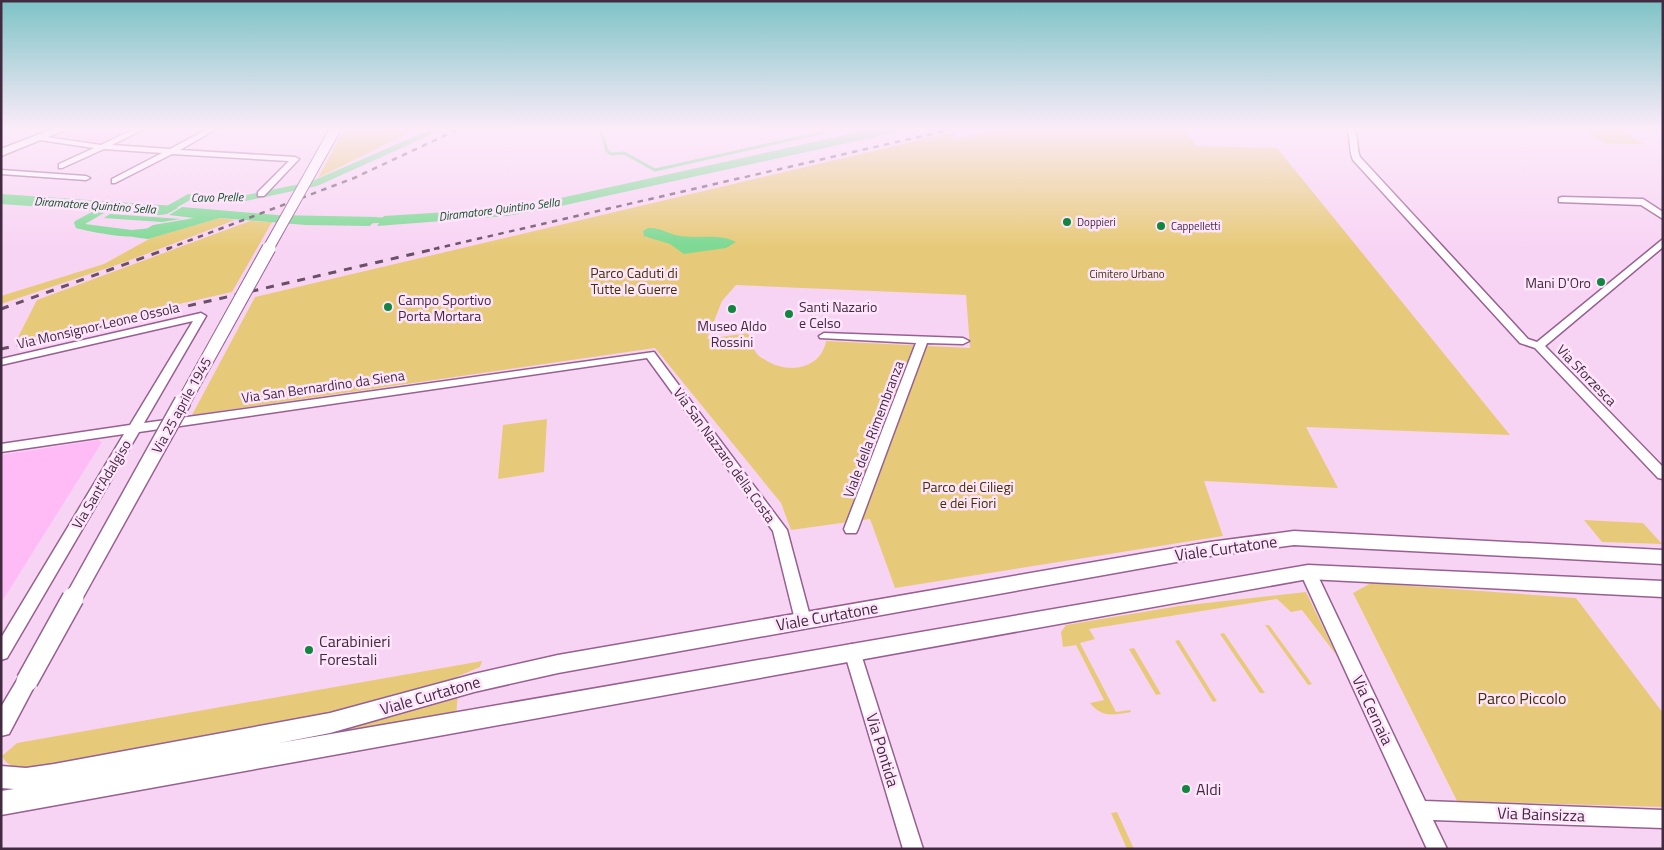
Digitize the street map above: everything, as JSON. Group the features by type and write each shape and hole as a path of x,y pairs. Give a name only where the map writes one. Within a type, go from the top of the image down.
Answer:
{"main road":[{"name":"Viale Curtatone","path":"1,777 26,779 54,775 330,723 474,682 558,664 1210,549 1294,538 1663,556"},
{"name":"Viale Curtatone","path":"1,803 852,651 1308,572 1663,589"}],"street":[{"path":"115,181 140,168"},
{"path":"261,194 287,168"},
{"name":"Via 25 aprile 1945","path":"1,727 314,168"},
{"path":"1365,168 1524,341 1539,346"},
{"path":"1,172 86,178"},
{"path":"1562,200 1643,202 1663,216"},
{"name":"Via Sforzesca","path":"1663,242 1539,346 1663,475"},
{"name":"Via Monsignor Leone Ossola","path":"1,362 201,316"},
{"name":"Via Sant'Adalgiso","path":"1,653 201,316"},
{"path":"824,336 963,342"},
{"name":"Viale della Rimembranza","path":"852,529 922,340"},
{"name":"Via San Bernardino da Siena","path":"1,448 650,354"},
{"name":"Via San Nazzaro della Costa","path":"650,354 780,530 803,620"},
{"name":"Via Cernaia","path":"1308,572 1437,849"},
{"name":"Via Pontida","path":"852,651 913,849"},
{"name":"Via 25 aprile 1945","path":"1,710 27,681"},
{"name":"Via Bainsizza","path":"1419,810 1663,819"}],"shaded area":[{"path":"98,440 102,442 1,603 1,455"}],"green space":[{"path":"324,168 339,168 318,178"},
{"path":"803,168 1293,168 1510,435 1306,427 1338,488 1204,481 1223,536 895,588 870,519 791,530 781,503 655,348 192,415 255,297","holes":["736,285 966,295 970,348 826,341 818,358 811,363 794,368 776,365 759,356 748,333 707,339 722,301"]},
{"path":"220,218 235,220 128,261 1,304 1,296 104,264 151,238"},
{"path":"250,221 272,222 232,292 16,341 37,300"},
{"path":"547,419 544,472 498,479 503,425"},
{"path":"1584,520 1643,523 1662,544 1602,542"},
{"name":"Parco Piccolo","path":"1371,583 1576,598 1663,713 1663,807 1457,801 1353,593"},
{"path":"1306,592 1337,656 1302,610 1291,612 1277,599 1089,629 1095,639 1080,643 1116,712 1130,710 1131,712 1108,714 1094,708 1090,703 1104,700 1076,645 1063,647 1061,632 1066,625 1179,606"},
{"path":"1265,625 1269,625 1312,684 1308,685"},
{"path":"1224,633 1265,693 1260,693 1220,634"},
{"path":"1179,640 1217,701 1213,702 1175,641"},
{"path":"1134,648 1161,694 1156,695 1129,649"},
{"path":"482,661 480,667 454,678 328,713 37,768 15,767 5,761 2,756 17,743"},
{"path":"458,695 456,715 31,786 366,724"},
{"path":"1117,812 1134,849 1127,849 1111,813"}],"water":[{"path":"698,168 735,168 507,216 377,226 384,216 496,209 556,199"},
{"path":"1,194 175,206 178,208 167,214 160,215 1,204"},
{"path":"182,207 277,215 378,217 370,226 306,225 220,218 148,239 133,237 153,225 194,218 169,215"},
{"path":"110,214 181,219 162,222 104,218"},
{"path":"648,228 689,237 723,238 736,242 726,248 684,254 670,244 644,236 643,231"}],"waterway":[{"name":"Cavo Prelle","path":"163,211 188,197 241,199 313,184 351,168"},
{"path":"651,168 655,170 665,168"},
{"path":"107,207 79,223 80,226 120,232 143,233 161,230"},
{"name":"Diramatore Quintino Sella","path":"353,221 400,220"}],"railway":[{"path":"167,249 354,178 376,168"},
{"path":"434,249 786,168"},
{"path":"1,309 170,248"},
{"path":"1,349 439,248"}],"place":[{"name":"Doppieri","path":"1067,222"},
{"name":"Cappelletti","path":"1161,226"},
{"name":"Mani D'Oro","path":"1601,282"},
{"name":"Campo Sportivo Porta Mortara","path":"388,307"},
{"name":"Museo Aldo Rossini","path":"732,309"},
{"name":"Santi Nazario e Celso","path":"789,314"},
{"name":"Carabinieri Forestali","path":"309,650"},
{"name":"Aldi","path":"1186,789"}],"park label":[{"name":"Cimitero Urbano","path":"1127,274"},
{"name":"Parco Caduti di Tutte le Guerre","path":"634,280"},
{"name":"Parco dei Ciliegi e dei Fiori","path":"968,494"}]}
